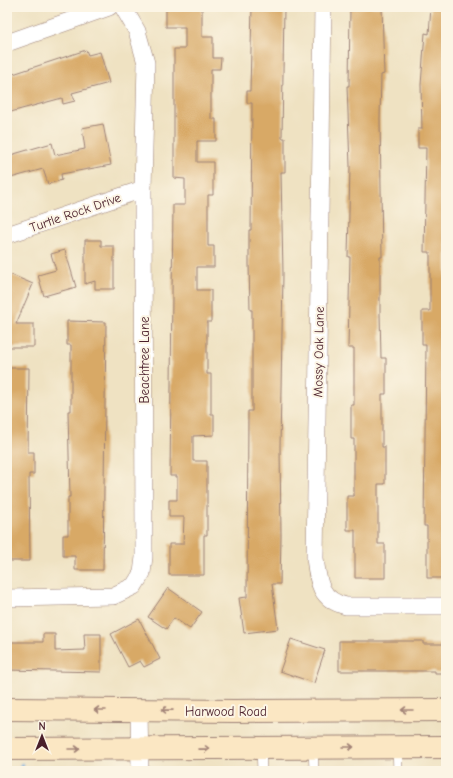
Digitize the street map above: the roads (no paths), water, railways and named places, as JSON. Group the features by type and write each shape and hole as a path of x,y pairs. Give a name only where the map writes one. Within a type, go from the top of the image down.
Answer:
{"main road":[{"name":"Harwood Road","path":"7,709 446,710"},
{"path":"7,749 446,747"}],"street":[{"path":"7,43 109,7"},
{"name":"Beachtree Lane","path":"7,598 113,596 134,586 142,573 144,557 143,189 146,63 136,31 123,7"},
{"name":"Mossy Oak Lane","path":"323,7 315,558 317,575 326,596 335,603 346,606 446,606"},
{"name":"Turtle Rock Drive","path":"7,235 143,189"},
{"path":"139,710 140,771"}],"lane":[{"path":"397,747 398,771"},
{"path":"262,748 262,771"},
{"path":"313,748 314,771"}],"waterway":[{"path":"20,771 22,765"}]}
